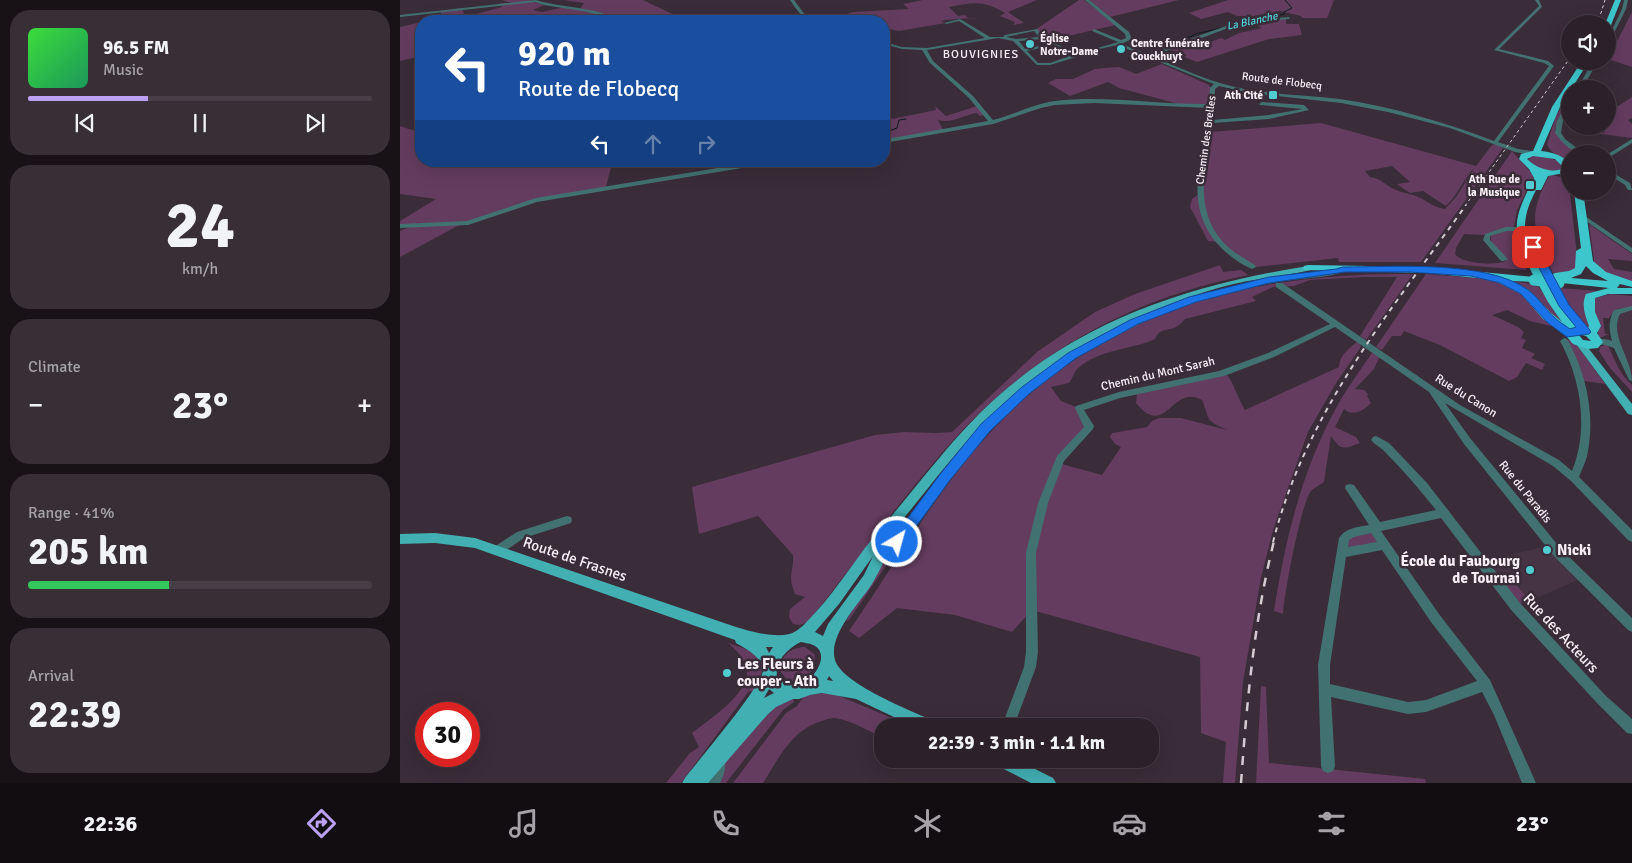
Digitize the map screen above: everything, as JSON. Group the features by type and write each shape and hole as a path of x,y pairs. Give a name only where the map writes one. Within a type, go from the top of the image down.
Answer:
{"highway":[{"path":"1612,15 1618,0"},
{"path":"1534,153 1543,139 1556,107 1580,70"},
{"path":"1543,139 1546,148 1561,162"},
{"path":"1554,173 1533,168 1524,162 1520,154 1534,153 1561,164"},
{"path":"1533,168 1538,178 1523,208 1520,229 1528,255 1545,288 1570,324 1572,337"},
{"path":"1561,169 1544,176 1530,202 1527,218 1530,237 1538,258 1559,297 1570,314 1593,338"},
{"path":"1557,279 1576,273 1583,265 1575,200"},
{"path":"1579,200 1588,261 1591,266 1608,278 1632,289"},
{"path":"1308,268 1344,264 1398,264 1533,278"},
{"path":"1308,268 1472,273 1557,279 1632,289"},
{"path":"1472,273 1504,281 1518,288 1530,297 1552,321 1572,337 1593,338"},
{"path":"1593,338 1595,326 1589,312 1590,296 1608,291 1632,289"}],"main road":[{"path":"690,783 756,698 770,670 776,652 817,622 884,534 941,464 984,416 1020,384 1061,353 1126,318 1182,295 1243,278 1308,268"},
{"path":"1572,337 1632,411"},
{"path":"1593,338 1595,354 1632,402"},
{"path":"897,520 858,596 833,629 826,647 828,662 833,671 859,692 913,718"},
{"name":"Route de Frasnes","path":"400,540 449,539 475,543 736,634 771,642 795,638"},
{"name":"Route de Frasnes","path":"736,634 760,650 770,670"},
{"path":"795,638 816,638 826,647"},
{"path":"809,688 824,674 828,662"},
{"path":"770,670 777,687 791,692"},
{"path":"698,783 762,709 771,702 791,692 822,686 859,692"},
{"path":"1017,768 1048,783"}],"street":[{"path":"400,16 502,1 536,0 544,4 602,15"},
{"path":"792,0 803,15"},
{"path":"1015,40 1026,50 1034,63 1044,65 1128,39 1129,35 1087,0"},
{"path":"1495,143 1552,66 1546,62 1497,51 1497,48 1541,6 1537,0"},
{"path":"1616,25 1626,0"},
{"path":"1140,53 1222,27 1238,18"},
{"path":"1140,53 1164,50 1176,44 1244,21 1288,18"},
{"path":"946,23 960,20 990,39"},
{"path":"890,45 902,48 924,49 1035,30 1043,38 1070,51 1086,52"},
{"name":"Route de Flobecq","path":"1094,30 1140,53 1218,84 1249,91 1324,99 1375,107 1444,124 1520,154"},
{"path":"1002,37 1015,40 1043,38"},
{"path":"1026,50 1047,45"},
{"path":"924,49 938,68 973,98 991,122"},
{"name":"Chemin des Brelles","path":"1218,84 1214,88 1210,122 1200,170 1201,208 1213,234 1220,243 1252,267"},
{"path":"890,141 922,133 991,122 1037,106 1064,102 1188,108 1212,106"},
{"path":"1210,122 1269,117 1306,110 1304,107 1262,104"},
{"path":"1561,119 1558,133 1570,145"},
{"path":"1616,151 1632,141"},
{"path":"400,226 468,222 536,200 742,167"},
{"path":"1616,177 1628,184 1630,189"},
{"path":"1582,216 1632,251"},
{"path":"1504,259 1486,240 1487,235 1506,229 1520,229"},
{"path":"877,562 897,542 945,476 986,428 1026,390 1072,356 1134,322 1193,299 1269,280 1338,272 1343,269"},
{"name":"Rue du Canon","path":"1279,285 1471,415 1556,463 1574,478 1632,537"},
{"path":"1632,308 1621,310 1614,315 1613,319 1616,342 1625,367 1632,378"},
{"name":"Chemin du Mont Sarah","path":"1011,718 1030,667 1032,652 1030,568 1034,537 1043,503 1060,459 1088,429 1089,426 1079,408 1119,395 1221,374 1271,355 1336,324"},
{"path":"1572,337 1585,408 1584,450 1574,478"},
{"path":"1593,338 1606,342 1616,342"},
{"name":"Rue du Paradis","path":"1429,387 1467,441 1558,553 1632,626"},
{"name":"Rue des Acteurs","path":"1376,440 1386,446 1423,486 1516,607 1608,706 1632,728"},
{"path":"1350,488 1384,545 1435,618 1474,666 1486,684 1528,783"},
{"path":"1328,766 1324,689 1327,640 1346,535 1443,513"},
{"path":"498,550 521,535 567,520"},
{"path":"1342,553 1384,545"},
{"path":"1324,689 1408,708 1426,706 1486,684"},
{"path":"712,783 717,774 720,758"}],"shaded area":[{"path":"502,0 534,0 530,1 544,5 533,10 542,12 565,7 580,9 584,3 563,0 643,0 674,15 472,15 502,7 500,3 511,3"},
{"path":"923,0 1037,0 1008,12 1024,23 1013,25 1015,22 1000,16 1005,13 991,6 978,3 949,7 958,16 965,15 968,18 946,20 941,21 945,23 899,31 890,29 890,15 844,15 853,12 909,9 903,4"},
{"path":"1079,0 1084,0 1116,25 1050,40 1035,30"},
{"path":"1089,0 1179,0 1110,17"},
{"path":"1228,0 1334,0 1327,18 1302,18 1301,16 1280,11 1254,16 1237,16 1228,12 1201,19 1189,13"},
{"path":"462,8 464,15 441,15 441,11"},
{"path":"1632,12 1632,67 1616,62 1616,43"},
{"path":"1286,18 1286,24 1299,24 1302,35 1269,39 1197,62 1184,57 1187,55 1168,49 1192,39 1206,44 1221,38 1225,40 1239,33 1262,28 1247,21"},
{"path":"415,23 415,57 400,61 400,27"},
{"path":"1162,64 1209,85 1212,89 1209,105 1190,107 1119,88 1108,82 1070,96 1048,83 1056,79 1073,79 1095,69 1119,67 1136,74"},
{"path":"1632,97 1632,118 1628,120 1632,124 1632,138 1609,135 1616,135 1616,107"},
{"path":"935,106 946,116 977,106 984,115 980,116 977,113 948,121 938,120 943,130 890,140 890,117 892,119 936,110"},
{"path":"1561,108 1561,117 1555,129 1558,137 1568,145 1561,145 1561,157 1550,150 1547,144 1556,116"},
{"path":"1321,123 1476,166 1492,145 1495,144 1503,148 1421,262 1339,262 1338,258 1256,267 1232,253 1219,242 1208,241 1190,207 1192,199 1200,193 1211,132","holes":["1392,166 1410,182 1397,184 1410,193 1423,191 1446,206 1475,167 1456,197 1445,209 1394,189 1380,180 1370,177 1365,171"]},
{"path":"400,126 415,131 415,167 611,167 605,190 544,198 463,223 400,257 400,231 415,225 400,226 400,221 436,199 400,194"},
{"path":"1512,151 1533,175 1517,210 1514,227 1483,235 1464,234 1456,248 1455,254 1471,262 1501,263 1506,261 1492,243 1491,235 1505,230 1514,231 1527,270 1435,263"},
{"path":"1533,155 1557,160 1561,165 1561,169 1554,171 1540,168 1528,160"},
{"path":"1549,176 1561,177 1561,200 1571,200 1578,264 1577,269 1554,274 1541,247 1535,226 1536,207"},
{"path":"1589,224 1632,254 1632,261 1608,259 1614,269 1632,272 1632,282 1616,279 1595,267"},
{"path":"1220,265 1223,272 1241,270 1248,275 1166,297 1127,313 1054,353 988,405 938,457 808,622 800,625 793,624 789,617 790,609 805,597 795,594 791,583 793,555 758,516 699,534 692,487 875,435 904,432 952,432 1037,352 1095,312 1135,294"},
{"path":"1413,274 1366,340 1360,336 1397,277 1310,280 1294,286 1273,287 1252,297 1256,301 1185,319 1177,326 1164,330 1155,339 1146,343 1095,357 1077,369 1069,383 1051,387 1061,401 1079,408 1089,426 1058,463 1102,475 1121,447 1115,444 1110,437 1112,433 1147,427 1152,421 1159,418 1181,418 1227,430 1209,419 1202,400 1192,397 1183,398 1162,414 1155,416 1146,413 1136,403 1137,394 1227,375 1245,410 1339,367 1345,352 1351,346 1358,341 1361,347 1336,383 1308,432 1273,530 1261,578 1243,682 1235,783 1223,783 1226,742 1201,733 1200,657 1032,610 1012,632 955,615 897,608 859,638 849,631 931,507 986,437 1030,394 1078,358 1128,330 1180,308 1235,291 1293,281 1352,275"},
{"path":"1426,274 1492,279 1517,289 1555,327 1530,321 1507,310 1492,315 1518,327 1524,332 1521,338 1526,340 1522,348 1535,354 1531,358 1545,364 1542,370 1526,363 1517,377 1509,381 1440,345 1404,331 1401,336 1392,336 1382,350 1376,347"},
{"path":"1504,280 1537,285 1569,328 1548,315"},
{"path":"1560,288 1598,291 1591,293 1590,331 1580,324"},
{"path":"1611,294 1632,296 1632,307 1616,309 1609,318 1603,318 1605,334 1609,334 1600,338 1598,335 1598,325 1593,314 1594,298"},
{"path":"1632,308 1632,378 1617,346 1614,315"},
{"path":"1566,340 1574,341 1605,384 1584,381"},
{"path":"1607,344 1620,371 1632,385 1632,392 1610,368 1599,351 1600,347"},
{"path":"1373,351 1380,356 1374,369 1355,389 1364,390 1368,394 1367,396 1371,403 1354,413 1344,409 1335,427 1356,437 1360,443 1350,447 1343,447 1331,436 1324,482 1311,491 1298,530 1286,588 1283,614 1274,611 1289,533 1313,458 1339,402"},
{"path":"1373,528 1384,545 1342,553 1344,538"},
{"path":"902,542 849,620 846,621 879,564"},
{"name":"École du Faubourg de Tournai","path":"1551,545 1582,578 1516,607 1481,562"},
{"path":"1506,576 1511,579 1529,600 1520,603 1500,578"},
{"path":"728,643 749,650 760,658 762,671 755,692 749,691 681,783 666,783 690,753 699,747 692,733 726,706 741,689 746,680 747,671 745,663"},
{"path":"805,647 815,655 814,669 803,680 788,681 780,671 784,657 795,649"},
{"path":"1261,686 1266,687 1269,763 1425,779 1426,783 1256,783"},
{"path":"830,692 892,718 874,718 874,733 841,719 833,718 816,723 798,734 791,741 763,783 733,783 786,713 797,706 804,696"},
{"path":"793,699 794,702 783,710 726,783 715,783 726,758 780,700"}],"waterway":[{"name":"La Blanche","path":"1242,21 1270,18 1284,14 1284,12 1292,8 1285,0"},
{"name":"La Blanche","path":"1162,49 1196,34 1221,28"},
{"name":"La Blanche","path":"1128,59 1138,54"},
{"path":"890,131 897,128 899,120 906,119"}],"railway":[{"path":"1600,15 1605,0"},
{"path":"1465,206 1561,70"},
{"path":"1273,542 1288,495 1306,450 1329,406 1380,324 1466,205"},
{"path":"1241,783 1256,631 1274,541"}],"place":[{"name":"Église Notre-Dame","path":"1030,44"},
{"name":"Centre funéraire Couckhuyt","path":"1121,49"},
{"name":"Ath Cité","path":"1273,95"},
{"name":"Ath Rue de la Musique","path":"1530,185"},
{"name":"Nicki","path":"1547,550"},
{"name":"École du Faubourg de Tournai","path":"1530,570"},
{"name":"Les Fleurs à couper - Ath","path":"727,673"}],"district":[{"name":"BOUVIGNIES","path":"981,54"}],"route":[{"path":"897,542 945,476 986,428 1026,390 1072,356 1108,335 1162,310 1193,299 1249,284 1292,276 1338,272 1343,269 1472,273 1504,281 1525,292 1552,321 1571,334 1575,330 1586,332 1564,306 1533,247"}]}
